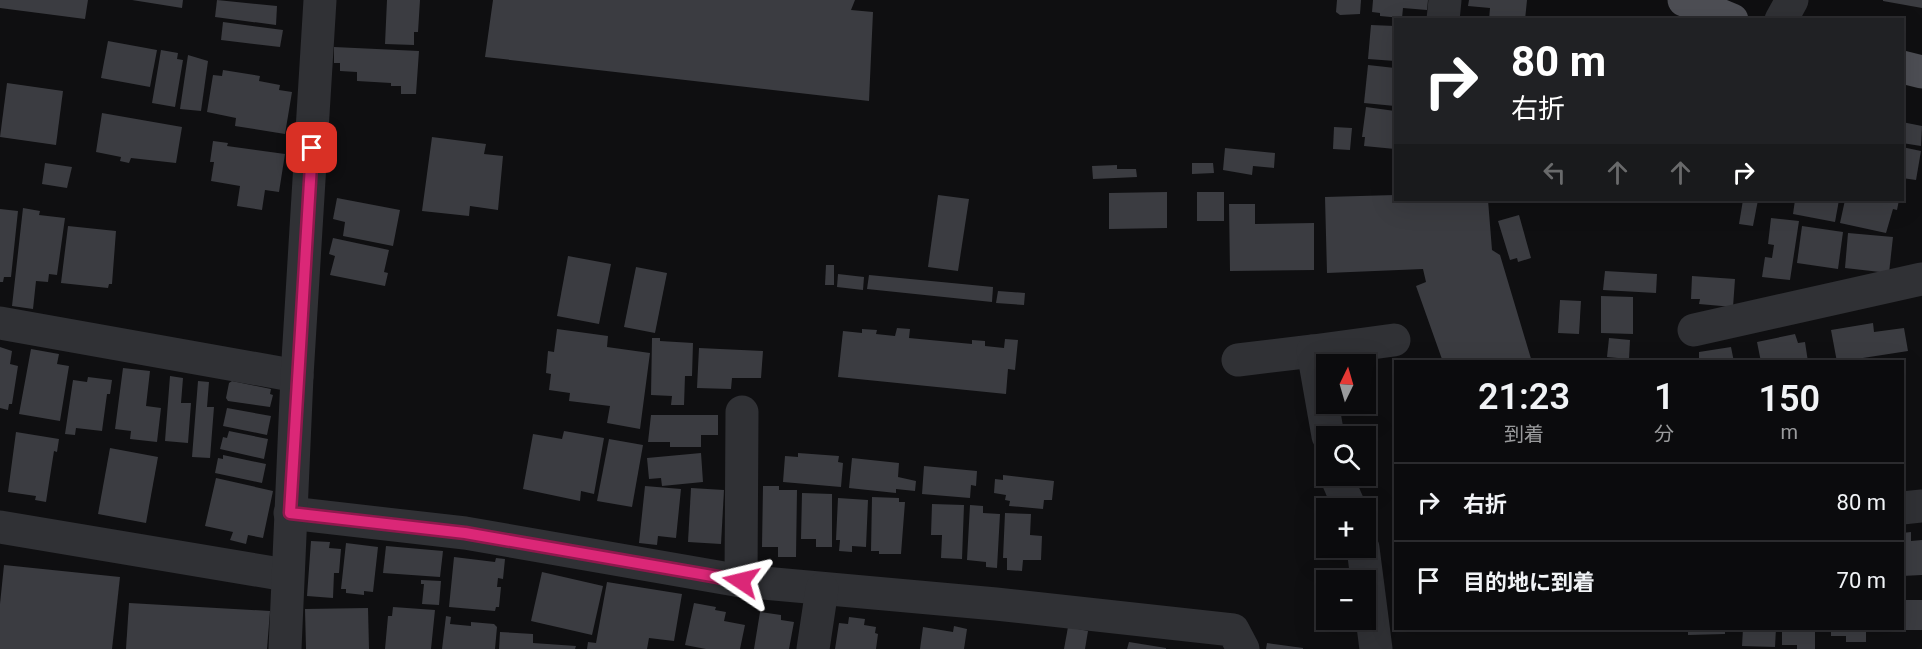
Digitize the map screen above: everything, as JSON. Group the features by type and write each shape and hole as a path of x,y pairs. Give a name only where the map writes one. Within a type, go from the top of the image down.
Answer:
{"main road":[{"path":"1684,0 1727,18"},
{"path":"1904,68 1922,72"}],"street":[{"path":"285,649 286,575 320,0"},
{"path":"1443,18 1445,0"},
{"path":"1783,18 1792,0"},
{"path":"1694,330 1922,279"},
{"path":"0,323 297,376"},
{"path":"1238,360 1394,340"},
{"path":"1313,351 1326,426"},
{"path":"741,581 742,411"},
{"path":"1904,508 1922,506"},
{"path":"290,513 465,533 741,581 1233,630 1243,649"},
{"path":"0,527 286,575"},
{"path":"1364,558 1376,649"},
{"path":"813,649 822,589"}],"building":[{"path":"0,0 88,0 85,19 0,8"},
{"path":"132,0 183,0 182,8"},
{"path":"217,0 277,6 276,25 215,17"},
{"path":"387,0 420,0 418,32 414,32 414,45 385,44"},
{"path":"493,0 855,0 851,10 873,12 869,101 485,57"},
{"path":"1337,0 1361,0 1360,14 1340,15 1336,12"},
{"path":"1373,0 1428,0 1427,10 1403,8 1402,18 1380,16 1380,13 1372,12"},
{"path":"1469,0 1527,0 1525,18 1489,18 1490,8 1468,6"},
{"path":"1922,0 1922,8 1883,1"},
{"path":"223,22 283,30 280,47 221,40"},
{"path":"1371,25 1394,26 1394,61 1368,59"},
{"path":"108,41 157,50 150,87 101,78"},
{"path":"334,47 419,51 416,94 401,94 401,86 391,86 391,83 357,81 357,72 340,71 340,63 334,63"},
{"path":"161,50 178,53 177,59 183,60 175,107 152,103"},
{"path":"188,55 208,61 201,111 180,109"},
{"path":"1368,65 1394,68 1394,106 1364,103"},
{"path":"223,70 260,76 259,81 280,85 279,90 292,92 285,134 235,126 236,118 207,112 213,75 222,76"},
{"path":"7,83 63,91 56,145 0,137"},
{"path":"1366,107 1394,111 1394,149 1364,146 1365,137 1362,137"},
{"path":"102,113 182,127 176,163 131,158 129,163 120,161 121,157 96,152"},
{"path":"1904,122 1922,126 1921,146 1904,143"},
{"path":"1334,127 1352,128 1350,150 1333,149"},
{"path":"432,137 486,144 484,154 503,156 498,210 470,206 469,216 422,211"},
{"path":"213,141 228,143 227,146 285,154 279,192 265,190 262,210 237,206 240,186 211,181 214,162 210,162"},
{"path":"1904,147 1921,151 1916,180 1904,178"},
{"path":"1225,148 1275,153 1274,168 1253,166 1252,175 1223,170"},
{"path":"45,163 72,167 67,188 42,184"},
{"path":"1192,163 1213,163 1214,173 1192,174"},
{"path":"1117,165 1117,169 1136,169 1137,177 1093,179 1092,166"},
{"path":"1167,192 1167,228 1109,229 1109,193"},
{"path":"1197,192 1224,192 1224,221 1197,221"},
{"path":"938,195 969,199 958,271 928,267"},
{"path":"1394,195 1394,201 1488,201 1492,250 1500,255 1531,360 1442,360 1416,286 1426,282 1423,269 1327,273 1325,197"},
{"path":"337,198 400,210 393,246 343,236 345,222 333,219"},
{"path":"1743,201 1758,201 1753,226 1739,224"},
{"path":"1795,201 1839,201 1835,222 1793,214"},
{"path":"1845,201 1899,201 1897,210 1893,209 1886,233 1840,223"},
{"path":"1229,204 1255,204 1255,224 1314,223 1314,270 1230,271"},
{"path":"23,208 40,211 39,215 65,218 57,275 49,274 48,282 36,281 33,309 12,306"},
{"path":"0,209 18,211 11,277 4,277 3,282 0,282"},
{"path":"1519,215 1531,258 1518,262 1517,258 1510,260 1498,221"},
{"path":"1771,218 1799,221 1790,280 1762,277 1765,257 1772,258 1774,245 1768,244"},
{"path":"68,226 116,231 112,284 109,284 108,288 61,283"},
{"path":"1802,226 1843,232 1838,269 1797,263"},
{"path":"1848,233 1893,237 1889,273 1845,268"},
{"path":"333,238 389,250 384,272 388,273 385,286 330,275 335,256 329,254"},
{"path":"568,256 611,264 599,324 557,316"},
{"path":"826,265 834,265 834,285 825,285"},
{"path":"636,267 667,273 655,333 624,327"},
{"path":"1605,271 1657,274 1656,293 1603,290"},
{"path":"838,274 864,277 863,290 837,287"},
{"path":"869,275 993,287 992,302 867,289"},
{"path":"1692,276 1735,279 1733,307 1699,304 1700,299 1691,299"},
{"path":"998,291 1025,293 1024,305 996,303"},
{"path":"1601,296 1633,297 1633,334 1601,333"},
{"path":"1560,300 1581,301 1579,334 1558,333"},
{"path":"1873,323 1874,332 1904,328 1908,351 1837,360 1831,330"},
{"path":"897,328 910,329 909,338 972,344 972,340 985,341 985,346 1004,348 1005,339 1018,340 1015,370 1008,369 1006,394 838,377 843,331 862,333 862,329 877,330 876,334 895,336"},
{"path":"557,329 608,336 607,347 650,353 640,429 607,423 610,406 569,401 570,393 549,390 551,374 546,373 548,351 554,352"},
{"path":"1795,334 1798,343 1805,342 1808,360 1761,360 1757,342"},
{"path":"652,338 660,338 660,341 693,343 692,376 685,376 684,405 671,405 672,396 651,395"},
{"path":"1609,338 1630,340 1629,359 1607,357"},
{"path":"0,347 12,351 10,364 18,366 12,404 9,404 8,410 0,408"},
{"path":"1731,347 1734,360 1694,360 1694,358 1699,358 1699,352"},
{"path":"699,348 763,351 761,378 732,378 731,389 697,388"},
{"path":"31,349 59,354 57,364 69,366 60,421 19,414"},
{"path":"123,368 150,371 146,406 161,408 157,442 130,439 131,431 115,429"},
{"path":"170,376 183,378 181,403 191,403 188,443 165,441"},
{"path":"88,377 112,380 110,394 107,394 102,431 76,428 75,435 65,434 73,380 87,382"},
{"path":"198,381 209,382 207,407 214,407 210,458 192,457"},
{"path":"232,381 271,389 270,394 273,395 270,407 228,401 226,398 229,383"},
{"path":"227,408 271,416 267,435 223,426"},
{"path":"651,415 718,415 718,435 701,435 701,447 670,447 670,442 648,442"},
{"path":"229,431 268,439 264,459 220,449 223,437 227,438"},
{"path":"564,431 604,438 594,494 581,491 580,501 523,489 533,434 562,439"},
{"path":"16,432 59,439 57,452 54,451 46,502 35,500 36,496 8,492"},
{"path":"609,439 643,445 632,507 597,501"},
{"path":"110,448 158,457 146,523 98,514"},
{"path":"701,453 703,482 662,486 661,478 649,479 647,458"},
{"path":"798,453 839,456 838,462 843,463 841,487 783,482 785,456 798,457"},
{"path":"223,455 266,464 262,483 215,473 218,458 223,459"},
{"path":"852,458 899,463 898,477 916,481 915,491 896,489 896,493 849,488"},
{"path":"924,466 977,471 976,486 971,485 970,498 922,494"},
{"path":"1003,475 1054,481 1052,500 1044,500 1043,509 1009,506 1010,501 1005,500 1006,495 994,493 995,479 1003,480"},
{"path":"216,478 273,491 263,538 248,535 246,544 230,540 233,532 205,526"},
{"path":"645,486 681,489 676,538 658,536 657,545 639,543"},
{"path":"763,486 779,486 779,490 797,490 796,557 778,557 778,547 762,547"},
{"path":"691,488 724,490 721,544 688,542"},
{"path":"802,493 832,494 832,547 816,547 816,539 801,539"},
{"path":"872,497 899,498 899,502 905,502 901,554 879,554 879,551 871,551"},
{"path":"838,498 868,500 866,547 852,546 852,552 839,551 840,540 836,540"},
{"path":"932,504 964,505 962,559 941,558 942,535 931,535"},
{"path":"970,505 983,506 983,513 1000,514 997,568 986,567 986,562 967,560"},
{"path":"1005,513 1031,514 1030,535 1042,536 1041,560 1023,560 1022,571 1007,570 1007,558 1003,558"},
{"path":"1911,532 1911,541 1922,540 1922,575 1904,576 1904,533"},
{"path":"311,541 330,542 329,548 341,549 339,573 334,573 333,598 307,596"},
{"path":"346,543 378,547 373,592 364,591 364,595 346,593 346,589 341,589"},
{"path":"386,546 443,551 440,577 383,573"},
{"path":"454,557 495,562 496,558 505,559 503,579 498,578 497,587 501,587 499,607 496,607 495,611 449,607"},
{"path":"4,565 120,577 112,649 0,649 0,604"},
{"path":"542,572 603,586 592,635 531,621"},
{"path":"421,580 441,581 439,605 422,604 424,584 421,584"},
{"path":"607,582 682,594 674,641 649,638 647,649 587,649 588,642 596,643"},
{"path":"1904,600 1922,600 1922,630 1904,630"},
{"path":"129,603 270,611 267,649 126,649"},
{"path":"694,603 716,607 715,610 726,612 724,621 745,625 740,649 706,649 685,645"},
{"path":"393,607 435,610 431,649 385,649 388,616 392,616"},
{"path":"368,608 369,649 306,649 305,609"},
{"path":"760,612 781,615 781,620 794,622 789,649 754,649"},
{"path":"446,616 451,617 450,624 471,626 471,622 494,624 497,627 495,649 442,649"},
{"path":"849,617 865,619 864,625 876,627 875,633 878,634 876,649 835,649 839,623 848,624"},
{"path":"954,626 967,629 964,649 920,649 923,627 953,632"},
{"path":"1068,627 1088,631 1085,649 1064,649"},
{"path":"1688,630 1725,630 1725,634 1688,635"},
{"path":"1743,630 1776,630 1775,647 1742,646"},
{"path":"1782,630 1815,630 1815,649 1797,649 1797,645 1782,645"},
{"path":"1831,630 1866,630 1866,642 1846,642 1846,636 1831,636"},
{"path":"500,632 533,634 533,643 576,646 575,649 499,649"},
{"path":"1129,642 1166,648 1166,649 1127,649"},
{"path":"1267,643 1303,648 1303,649 1266,649"}],"route":[{"path":"312,148 290,513 465,533 741,581"}]}
